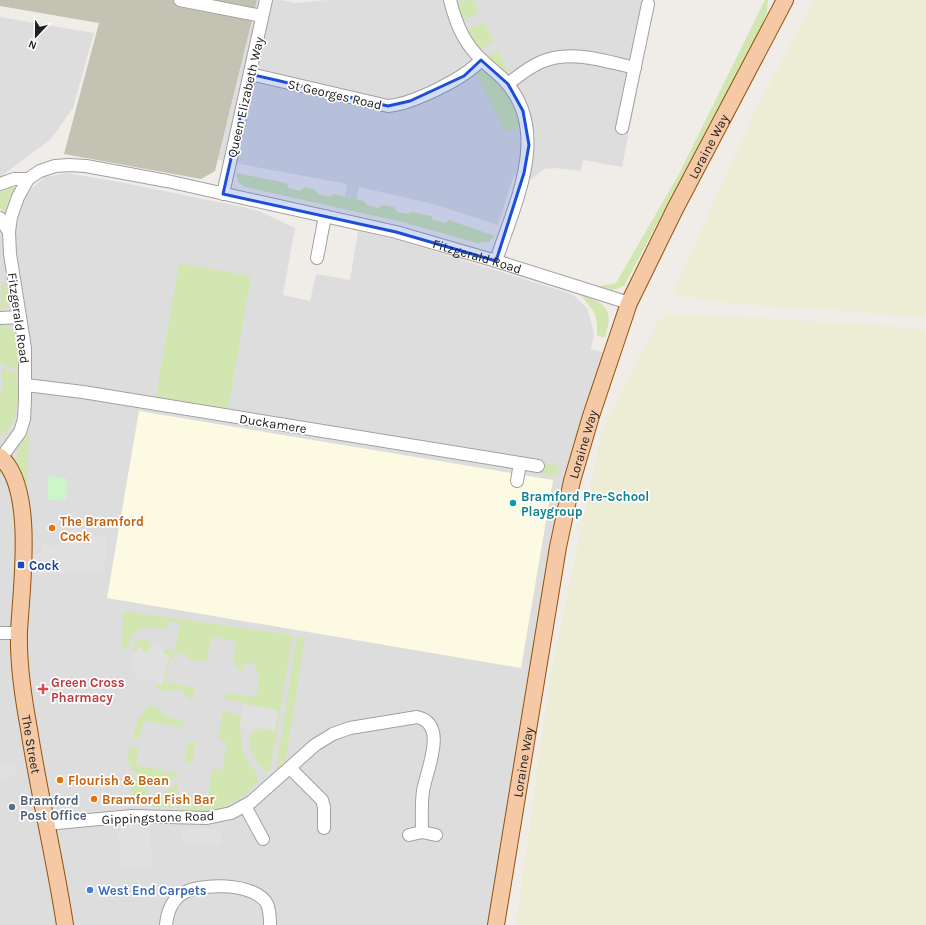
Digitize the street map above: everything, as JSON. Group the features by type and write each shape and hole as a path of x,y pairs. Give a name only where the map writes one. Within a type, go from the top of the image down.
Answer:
{"main road":[{"name":"Loraine Way","path":"496,925 550,590 572,481 603,378 629,303 675,208 785,0"},
{"name":"Fitzgerald Road","path":"1,457 8,465 14,477 22,518 24,560 19,633"},
{"name":"The Street","path":"19,633 22,688 46,824 57,873 65,925"}],"street":[{"path":"180,0 262,16"},
{"name":"Queen Elizabeth Way","path":"222,194 266,0"},
{"path":"450,0 457,25 462,35 482,60 508,84 519,102 526,120 529,145 524,173 496,261"},
{"path":"622,128 648,4"},
{"path":"508,84 540,62 554,57 577,56 634,68"},
{"name":"St Georges Road","path":"250,74 388,106 410,101 464,76 482,60"},
{"name":"Fitzgerald Road","path":"1,457 16,440 22,428 26,384 25,348 11,261 9,232 16,201 28,179 35,174 50,168 76,165 222,194 396,232 496,261 629,303"},
{"path":"0,184 14,180 28,179"},
{"path":"317,258 325,216"},
{"path":"0,218 9,232"},
{"path":"0,318 20,316"},
{"name":"Duckamere","path":"26,384 538,466"},
{"path":"517,481 520,463"},
{"path":"0,633 19,633"},
{"name":"Gippingstone Road","path":"46,824 132,816 206,818 231,813 245,806 322,740 333,734 350,728 417,717 424,719 430,727 434,747 423,794 422,832"},
{"path":"290,768 322,800 324,828"},
{"path":"245,806 263,839"},
{"path":"409,835 422,832 436,835"},
{"path":"166,925 171,906 180,895 202,887 239,887 254,892 264,900 269,911 270,925"}],"highlighted area":[{"path":"481,60 508,84 523,111 529,145 524,173 496,261 396,232 223,194 250,74 388,106 410,101 464,76"}],"shaded area":[{"path":"0,0 257,0 215,171 201,179 64,154 99,23 0,6"},
{"path":"257,0 281,0 295,3 327,0 655,0 622,167 583,160 581,171 554,168 544,169 531,180 514,175 498,225 433,204 359,187 356,199 345,196 347,184 218,160"},
{"path":"0,17 94,33 73,108 51,139 0,177"},
{"path":"66,173 243,207 261,212 295,228 283,295 310,301 316,274 350,280 358,231 401,241 572,294 587,308 594,333 591,349 611,355 581,448 496,925 0,925 0,218 9,232 16,231 19,214 24,199 30,190 45,177"},
{"path":"139,411 553,480 521,668 107,598"},
{"path":"64,533 107,537 104,572 28,575 31,554 42,554 42,542 49,545 51,543 51,546 63,544"},
{"path":"157,646 163,649 163,652 170,657 166,666 168,668 164,672 166,674 163,678 165,680 161,686 149,677 145,681 142,678 138,682 133,668 131,655 140,647 146,653 152,647"},
{"path":"243,704 278,710 275,731 257,728 251,732 240,727"},
{"path":"14,764 16,776 0,779 0,766"},
{"path":"129,823 137,823 138,827 150,826 152,868 121,870 118,828 129,827"},
{"path":"181,828 221,830 221,845 181,843"}],"green space":[{"path":"473,0 479,12 462,21 456,1"},
{"path":"765,0 768,0 767,12 762,26 624,286 613,290 595,287 616,283 679,174"},
{"path":"814,0 926,0 926,317 716,302 673,293 754,113"},
{"path":"484,22 493,41 480,50 466,31"},
{"path":"498,50 509,74 507,75 487,57"},
{"path":"486,71 504,88 513,103 522,127 505,132 476,73"},
{"path":"236,173 286,183 289,188 300,191 304,187 314,189 318,194 329,197 334,194 364,201 367,205 378,208 383,205 394,207 397,212 408,214 412,212 431,216 433,220 445,223 449,220 495,236 488,242 477,243 402,222 245,187 238,182"},
{"path":"14,185 15,190 5,215 0,208 0,188"},
{"path":"179,263 251,276 228,409 156,397"},
{"path":"2,281 8,288 11,288 11,292 8,304 0,311"},
{"path":"581,295 597,301 606,309 609,320 605,337 597,336 597,323 594,312"},
{"path":"666,314 868,324 926,330 926,925 516,925 551,672 602,431 659,320"},
{"path":"0,323 7,326 16,335 19,348 20,370 6,366 0,361"},
{"path":"3,369 18,372 18,398 12,424 0,435 0,397 3,385 1,371"},
{"path":"26,436 29,437 26,492 16,459 17,451"},
{"path":"543,463 559,466 557,477 541,474"},
{"path":"48,476 67,479 66,499 58,499 57,501 48,499"},
{"path":"123,611 293,635 270,771 264,771 255,758 250,745 251,734 254,729 261,728 243,703 225,699 226,692 256,697 260,673 256,672 257,665 244,663 243,672 236,666 234,650 236,641 212,637 206,662 187,659 188,655 174,652 173,659 170,659 166,682 195,688 192,702 183,692 177,690 160,691 155,686 155,681 161,686 166,667 169,662 163,652 163,649 175,651 180,623 168,621 167,629 141,627 131,636 128,650 122,648"},
{"path":"297,636 305,638 286,759 276,769"},
{"path":"140,639 148,640 152,647 146,653 140,647 133,653 135,643"},
{"path":"151,705 158,708 166,717 183,721 185,728 144,721 139,739 132,738 139,716"},
{"path":"223,711 241,715 240,725 243,751 255,772 258,782 244,796 224,806 202,811 182,809 183,804 200,807 202,801 207,802 212,769 222,770 227,741 218,740"},
{"path":"196,741 192,764 187,763 185,757 186,749 190,742"},
{"path":"131,746 138,747 137,765 180,774 161,788 152,788 132,770 129,764 127,758"},
{"path":"129,773 149,792 140,802 136,802 132,799"},
{"path":"178,783 176,796 183,798 178,808 152,807 146,803 149,801 162,802 163,793"}],"place":[{"name":"Bramford Pre-School Playgroup","path":"513,503"},
{"name":"The Bramford Cock","path":"52,528"},
{"name":"Cock","path":"21,565"},
{"name":"Green Cross Pharmacy","path":"43,689"},
{"name":"Flourish & Bean","path":"60,780"},
{"name":"Bramford Fish Bar","path":"94,799"},
{"name":"Bramford Post Office","path":"12,807"},
{"name":"West End Carpets","path":"90,890"}]}
